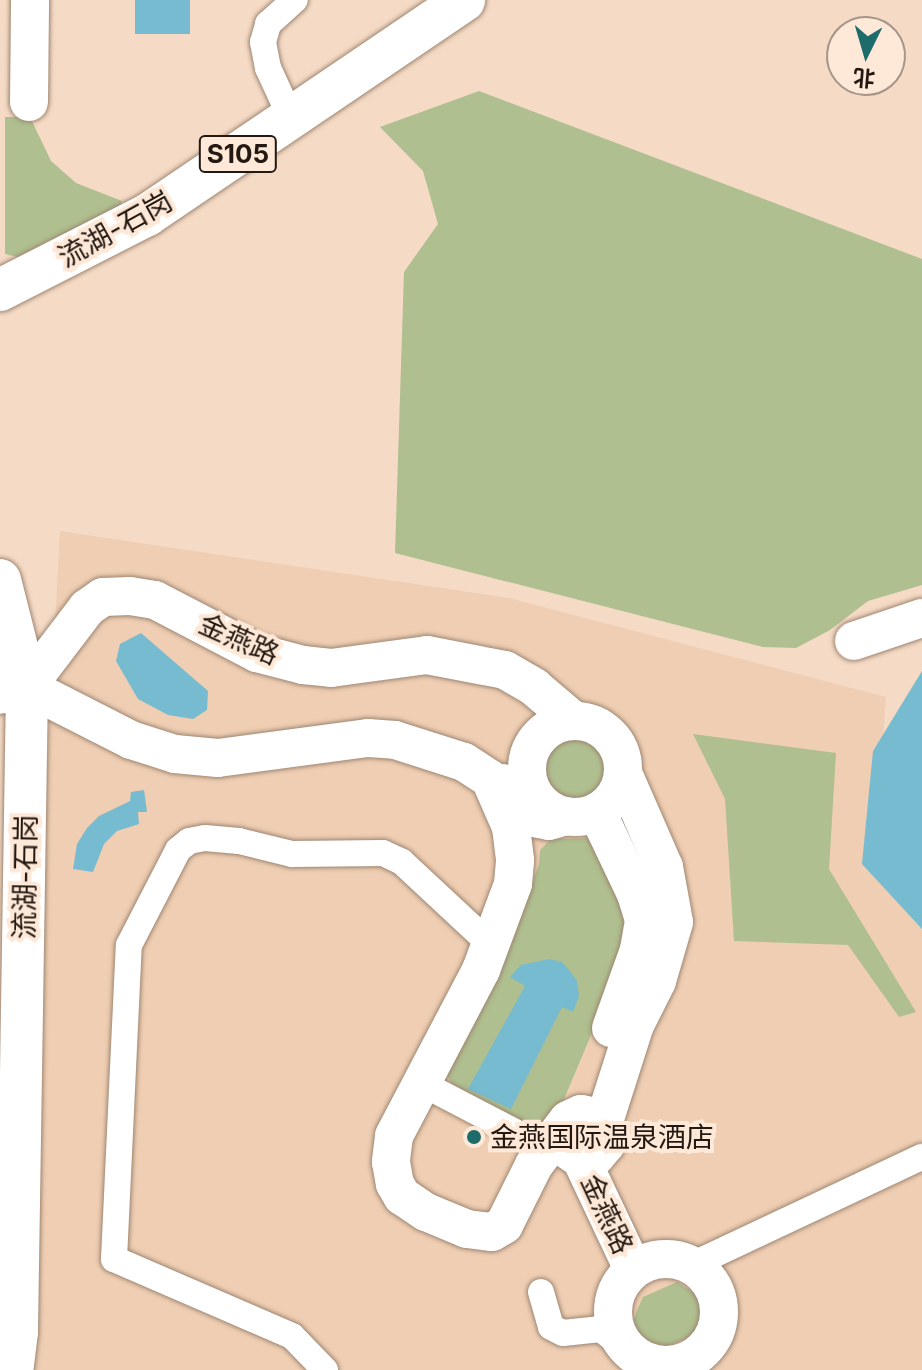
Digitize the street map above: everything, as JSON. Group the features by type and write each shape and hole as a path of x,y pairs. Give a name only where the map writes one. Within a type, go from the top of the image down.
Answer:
{"main road":[{"name":"流湖-石岗","path":"0,290 147,215 464,0"},
{"name":"流湖-石岗","path":"0,580 9,687 17,1332 12,1370"}],"street":[{"path":"29,102 30,0"},
{"path":"291,118 268,68 263,42 268,24 295,0"},
{"name":"金燕路","path":"513,884 515,861 511,827 490,779 464,762 430,748 368,738 218,758 175,754 131,740 9,687 96,619 116,610 133,608 175,624 234,655 306,679 347,683 437,672 507,685 564,723 590,723 604,730 622,757 623,773 664,867 674,922 657,981 568,1146 504,1225 492,1232 467,1229 426,1212 402,1196 395,1184 391,1162 394,1136 481,970 513,884 530,835 610,802 623,773"},
{"path":"854,641 922,618"},
{"path":"9,687 163,739 228,748 343,730 386,728 457,738 493,769 529,817 570,816"},
{"name":"金燕路","path":"564,723 534,743 526,772 538,801 551,811 570,816 636,894 644,921 639,950 568,1146"},
{"path":"325,1370 292,1336 114,1259 129,945 178,850 189,841 205,838 239,841 292,854 383,853 402,862 490,944"},
{"path":"419,1087 568,1146"},
{"name":"金燕路","path":"568,1146 639,1266"},
{"path":"541,1292 551,1327 563,1333 601,1329 626,1360 677,1365 694,1357 708,1345 717,1329 719,1311 716,1293 706,1277 692,1265 922,1157"},
{"name":"金燕路","path":"626,1360 612,1316 614,1299 621,1282 639,1266 668,1259 692,1265"}],"shaded area":[{"name":"金燕国际温泉酒店","path":"60,531 509,598 886,697 873,870 922,905 922,1370 14,1370"}],"green space":[{"path":"479,91 922,259 922,585 868,601 830,630 796,648 763,647 395,553 404,272 438,224 423,171 380,127"},
{"path":"5,117 30,117 51,161 76,183 122,201 118,213 34,261 5,254"},
{"path":"576,730 591,733 604,741 612,754 615,769 612,784 604,797 591,805 576,808 561,805 548,797 540,784 537,769 540,754 548,741 561,733"},
{"path":"693,734 836,753 829,869 916,1012 899,1017 848,945 734,941 725,799"},
{"path":"597,838 627,890 626,952 562,1104 546,1122 528,1129 452,1086 447,1074 512,937 539,864 540,850 551,839"},
{"path":"677,1282 699,1296 710,1329 647,1354 632,1326 637,1310 643,1297"}],"water":[{"path":"135,0 190,0 190,34 135,34"},
{"path":"141,633 208,691 207,710 193,719 168,715 138,699 116,661 120,644"},
{"path":"922,671 922,929 862,864 873,751"},
{"path":"144,790 147,812 138,812 139,824 117,831 104,844 93,872 73,869 77,844 87,828 99,816 130,801 131,792"},
{"path":"549,959 562,962 569,970 577,981 579,996 573,1012 562,1007 511,1109 468,1089 525,986 510,977 521,965"}],"place":[{"name":"金燕国际温泉酒店","path":"474,1137"}]}
